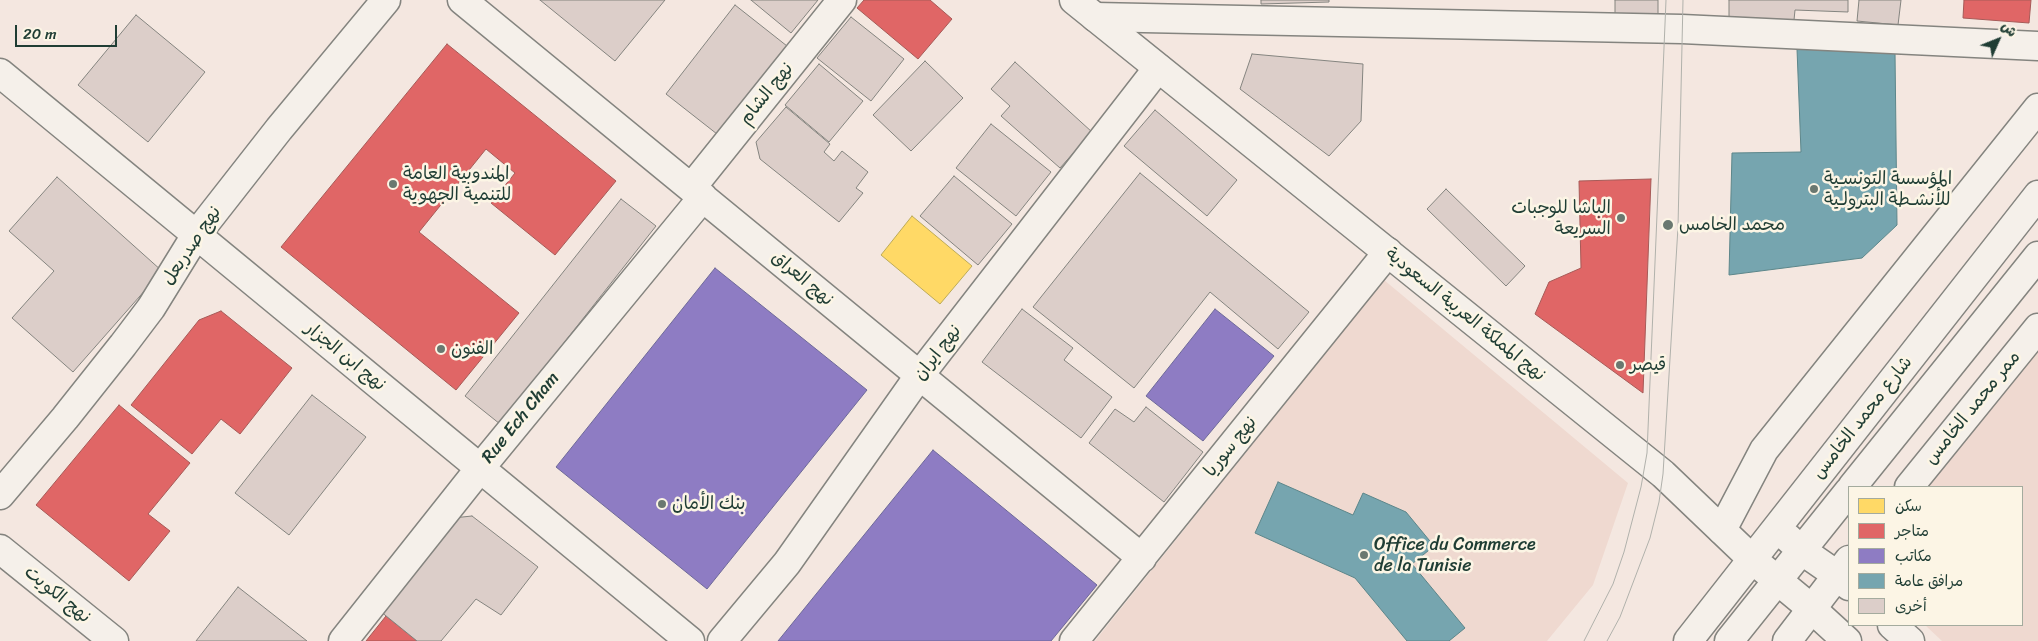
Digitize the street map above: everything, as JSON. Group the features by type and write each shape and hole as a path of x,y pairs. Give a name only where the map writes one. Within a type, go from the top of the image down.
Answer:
{"street":[{"name":"نهج صدربعل","path":"0,495 65,418 145,315 196,235 279,129 386,0"},
{"name":"نهج العراق","path":"462,0 1142,558"},
{"name":"نهج الشام","path":"698,192 842,0"},
{"name":"نهج المملكة العربية السعودية","path":"1074,0 1664,474 1752,560 1812,609 1847,641"},
{"path":"1095,17 1682,29 2038,46"},
{"name":"نهج ايران","path":"722,641 787,563 919,376 1158,68"},
{"name":"نهج ابن الجزار","path":"0,73 481,467 690,641"},
{"path":"1722,530 1764,450 2038,108"},
{"name":"Rue Ech Cham","path":"343,641 698,192"},
{"name":"شارع محمد الخامس","path":"1688,641 2038,195"},
{"name":"نهج سوريا","path":"1074,641 1388,252"},
{"name":"شارع محمد الخامس","path":"1853,486 2038,256"},
{"name":"ممر محمد الخامس","path":"1910,486 2038,328"},
{"name":"شارع محمد الخامس","path":"1729,641 1848,492"},
{"path":"1777,528 1801,550 1845,574 1812,609 1787,641"},
{"name":"نهج الكويت","path":"0,549 114,641"},
{"path":"1893,626 1910,641"}],"shaded area":[{"path":"1384,280 1628,483 1593,585 1547,641 1095,641"},
{"path":"2038,342 2038,641 1942,641 1926,626 2023,626 2023,486 1921,486"}],"building: سكن":[{"path":"912,216 972,266 940,304 881,255"}],"building: متاجر":[{"path":"864,0 930,0 952,19 918,59 857,8"},
{"path":"1964,0 2031,0 2029,23 1963,18"},
{"path":"447,44 616,181 555,255 491,203 515,173 486,149 419,232 519,313 456,390 281,247"},
{"path":"1651,179 1643,393 1535,314 1549,282 1581,268 1579,181"},
{"path":"221,311 292,368 240,434 221,419 192,454 131,405 199,320"},
{"path":"119,405 190,463 148,514 170,531 129,581 36,505"},
{"path":"386,616 417,641 366,641"}],"building: مكاتب":[{"path":"715,268 867,390 707,589 556,467"},
{"path":"1215,309 1274,356 1203,441 1146,396"},
{"path":"933,450 1097,585 1051,641 778,641"}],"building: مرافق عامة":[{"name":"المؤسسة التونسـية للأنشـطة البترولـية","path":"1797,49 1895,52 1897,225 1862,258 1729,275 1732,153 1801,152"},
{"name":"Office du Commerce de la Tunisie","path":"1278,482 1353,515 1363,493 1406,512 1434,546 1412,564 1465,628 1449,641 1407,641 1355,578 1255,533"}],"building: أخرى":[{"path":"540,0 665,0 615,61"},
{"path":"751,0 818,0 791,33"},
{"path":"1261,0 1329,0 1329,2 1261,4"},
{"path":"1615,0 1658,0 1658,18 1615,17"},
{"path":"1729,0 1848,0 1848,12 1795,10 1794,20 1729,17"},
{"path":"1859,0 1901,0 1898,25 1857,21"},
{"path":"735,5 787,46 717,134 666,94"},
{"path":"136,15 205,72 148,142 78,85"},
{"path":"851,17 904,59 871,101 817,58"},
{"path":"1252,54 1363,64 1361,121 1329,156 1240,89"},
{"path":"925,61 963,98 911,151 873,115"},
{"path":"1015,62 1092,132 1060,168 1001,116 1010,106 991,89"},
{"path":"819,64 863,101 829,142 785,105"},
{"path":"786,107 830,144 824,152 834,161 842,151 868,172 856,188 863,193 839,222 760,159 756,142"},
{"path":"1155,110 1237,180 1207,216 1124,146"},
{"path":"991,124 1051,172 1016,216 956,168"},
{"path":"1140,173 1309,312 1278,349 1210,292 1134,388 1033,307"},
{"path":"954,176 1012,224 978,265 920,216"},
{"path":"57,177 162,271 73,372 12,318 54,271 9,231"},
{"path":"1446,189 1525,266 1506,286 1427,209"},
{"path":"621,199 656,226 500,424 465,396"},
{"path":"1022,309 1073,348 1064,360 1112,397 1081,438 982,362"},
{"path":"312,395 366,437 289,535 235,493"},
{"path":"1146,407 1203,452 1164,502 1089,443 1115,409 1134,422"},
{"path":"472,516 538,567 501,615 476,599 441,641 417,641 380,611 453,518"},
{"path":"238,587 307,641 196,641"}],"tram line":[{"path":"1584,641 1613,584 1624,552 1641,487 1647,453 1666,0"},
{"path":"1607,641 1620,617 1650,538 1659,502 1663,474 1678,227 1683,0"}],"place":[{"name":"المندوبية العامة للتنمية الجهوية","path":"393,184"},
{"name":"المؤسسة التونسـية للأنشـطة البترولـية","path":"1814,189"},
{"name":"الباشا للوجبات السريعة","path":"1621,218"},
{"name":"محمد الخامس","path":"1668,225"},
{"name":"الفنون","path":"441,349"},
{"name":"قيصر","path":"1620,365"},
{"name":"بنك الأمان","path":"662,504"},
{"name":"Office du Commerce de la Tunisie","path":"1364,555"}]}
